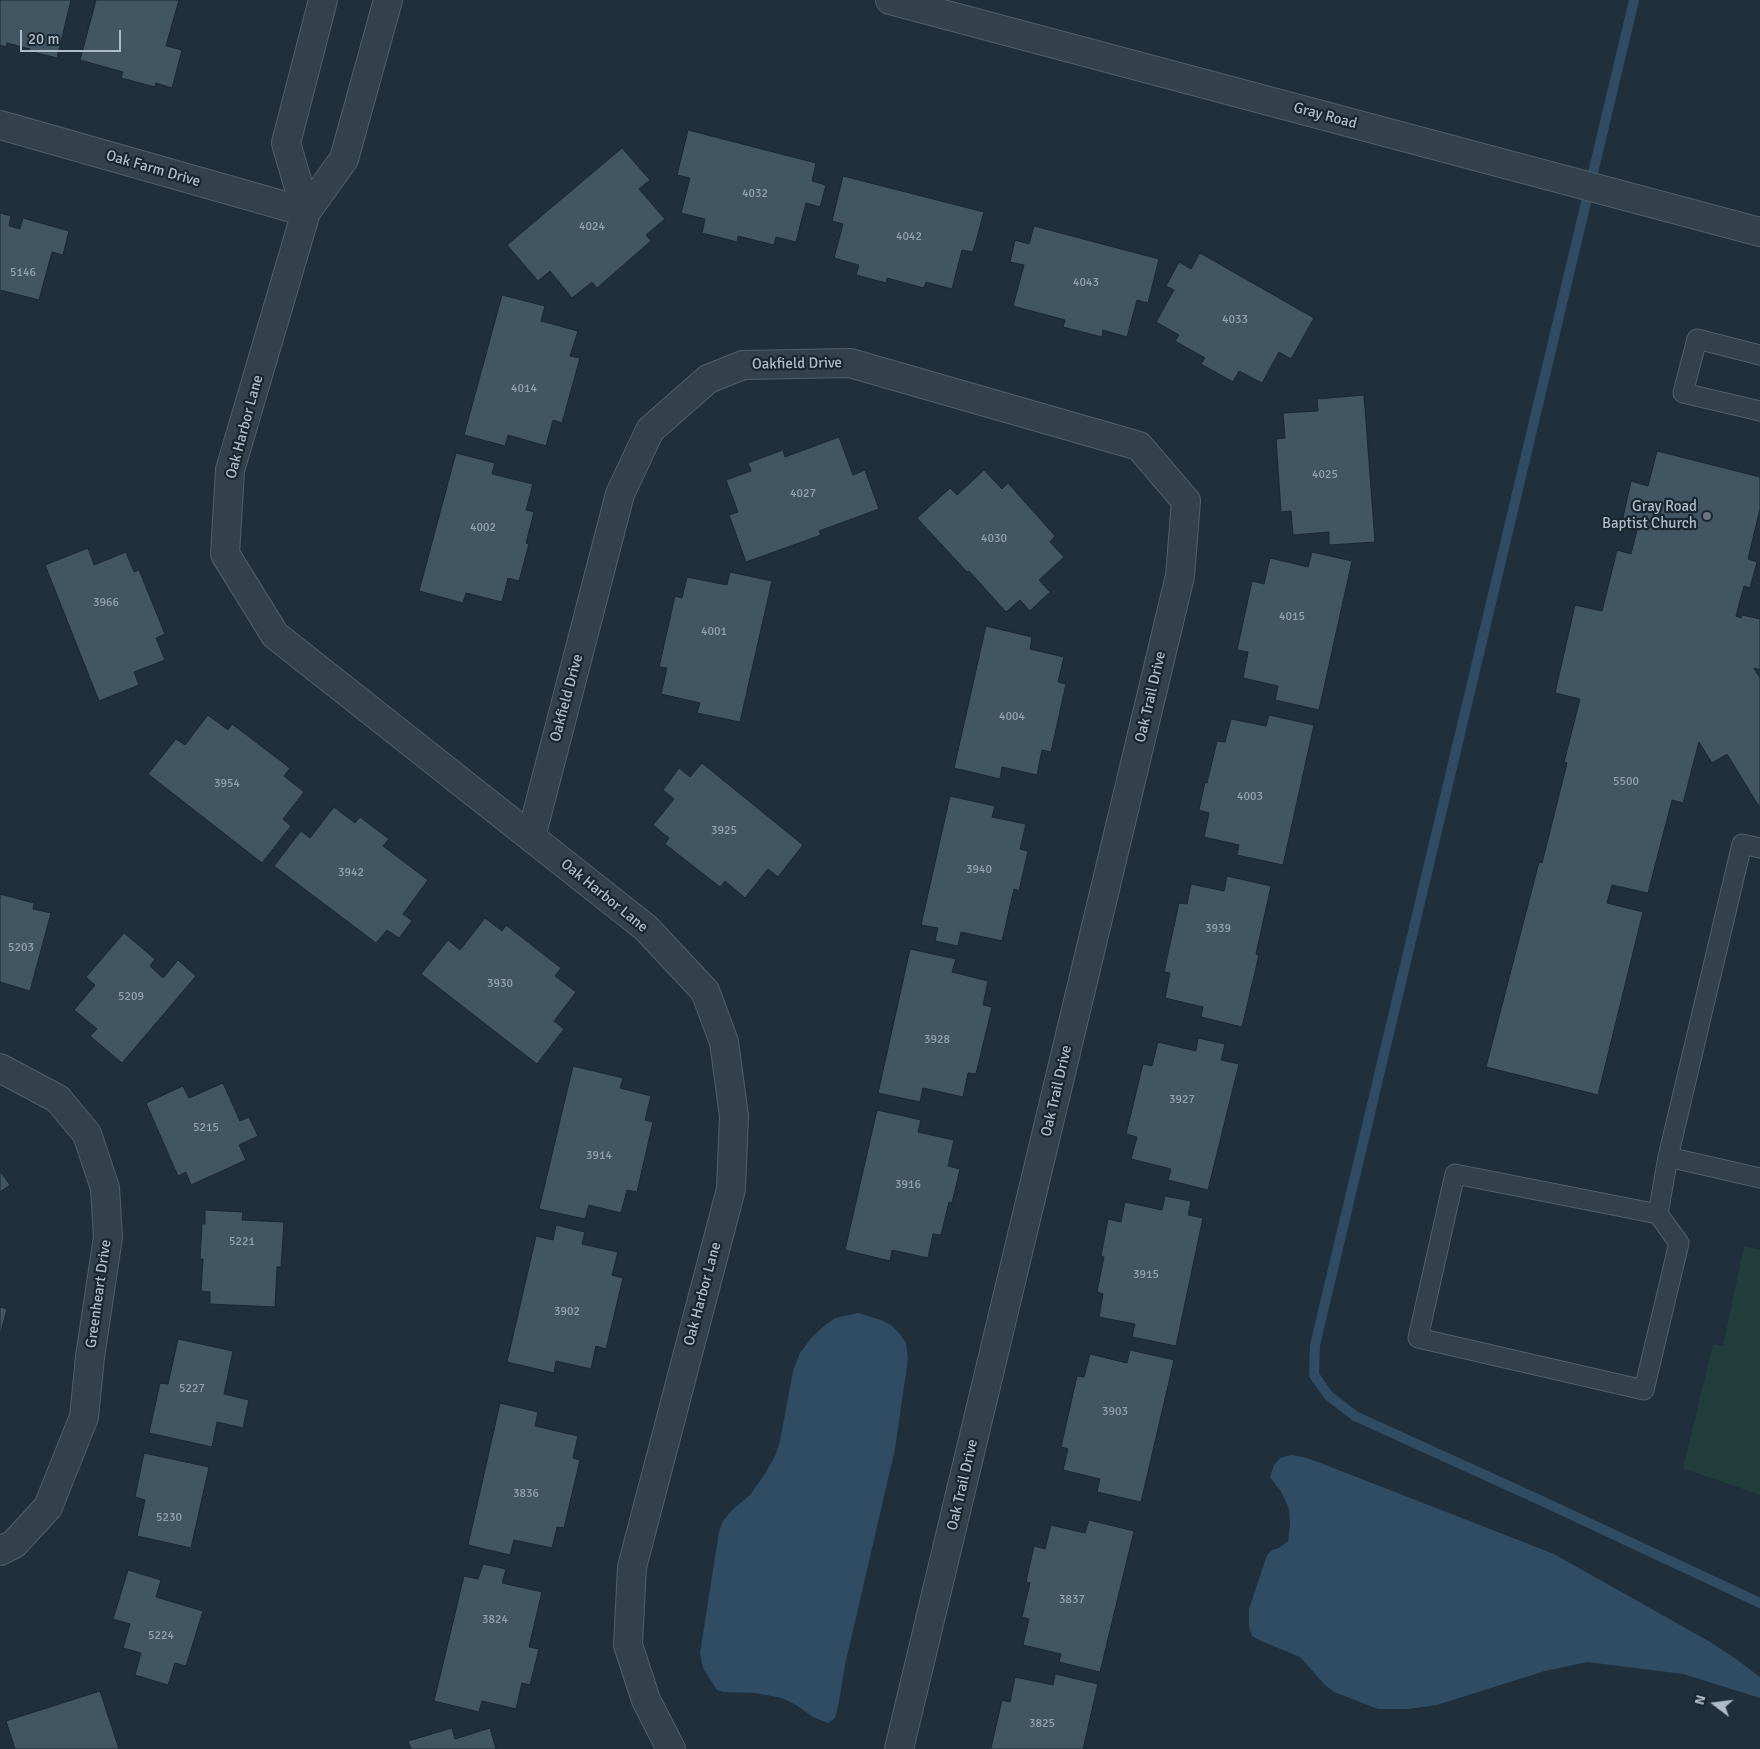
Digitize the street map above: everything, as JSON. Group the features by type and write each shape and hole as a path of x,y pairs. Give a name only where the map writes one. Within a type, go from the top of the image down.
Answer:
{"street":[{"path":"306,212 286,143 323,0"},
{"name":"Oak Harbor Lane","path":"388,0 344,159 306,212 230,470 225,554 275,635 646,928 705,992 724,1042 734,1116 731,1190 632,1567 628,1645 646,1700 671,1749"},
{"name":"Gray Road","path":"890,0 1760,232"},
{"name":"Oak Farm Drive","path":"0,125 306,212"},
{"name":"Oakfield Drive","path":"530,837 620,494 650,430 708,379 743,365 850,363 1140,446"},
{"name":"Oak Trail Drive","path":"900,1749 1180,576 1186,501 1140,446"},
{"name":"Greenheart Drive","path":"0,1068 58,1099 87,1134 105,1188 108,1237 90,1357 84,1417 48,1507 14,1544 0,1551"}],"lane":[{"path":"1760,355 1697,340 1683,393 1760,411"},
{"path":"1658,1214 1455,1174 1418,1338 1644,1390 1678,1243 1658,1214 1668,1157 1742,844 1760,848"},
{"path":"1668,1157 1760,1178"}],"green space":[{"path":"1744,1246 1760,1250 1760,1495 1683,1468 1713,1344 1723,1346"}],"water":[{"path":"858,1313 891,1325 906,1343 908,1359 895,1449 845,1665 838,1707 835,1718 828,1723 813,1717 782,1698 755,1693 723,1692 717,1690 703,1668 700,1653 719,1532 723,1521 732,1510 750,1495 776,1454 793,1371 800,1353 812,1337 835,1318"},
{"path":"1291,1455 1318,1462 1554,1554 1712,1643 1736,1659 1760,1677 1760,1698 1683,1674 1587,1662 1545,1671 1437,1705 1408,1709 1378,1709 1334,1692 1325,1685 1300,1657 1252,1636 1249,1626 1249,1609 1267,1555 1288,1541 1290,1526 1289,1509 1282,1493 1270,1477 1274,1465 1280,1458"}],"building":[{"path":"0,0 71,0 57,58 7,43 6,47 0,45"},
{"path":"96,0 179,0 166,46 182,50 172,88 156,83 155,87 121,78 123,72 80,60"},
{"path":"688,130 816,163 812,181 826,185 820,207 806,203 796,242 776,237 774,245 738,236 737,242 702,233 705,219 681,213 690,178 677,175"},
{"path":"622,148 650,180 639,189 665,219 646,235 651,241 597,288 592,282 572,298 550,271 538,281 507,245"},
{"path":"843,176 984,212 973,252 962,250 952,289 926,282 924,288 887,278 886,283 856,275 859,265 834,258 843,224 832,221"},
{"path":"0,213 11,216 9,226 20,229 23,218 69,231 63,255 52,252 39,300 0,290"},
{"path":"1034,226 1159,259 1148,303 1137,300 1127,337 1103,330 1102,337 1063,327 1065,320 1013,306 1024,265 1010,262 1015,240 1029,244"},
{"path":"1200,253 1314,318 1291,359 1279,352 1262,383 1239,371 1233,382 1201,364 1205,358 1175,341 1179,335 1156,322 1174,290 1166,286 1179,262 1191,269"},
{"path":"502,295 545,306 541,321 578,331 570,356 580,358 562,423 553,420 546,446 508,435 505,446 464,435"},
{"path":"1364,395 1375,542 1329,545 1329,532 1293,535 1291,511 1281,512 1276,439 1285,438 1283,413 1318,411 1317,399"},
{"path":"839,437 853,475 865,470 879,509 819,531 821,535 746,562 729,515 738,512 726,480 751,471 748,463 783,450 785,457"},
{"path":"1657,451 1760,477 1760,509 1748,559 1757,562 1750,588 1744,586 1736,616 1741,618 1742,615 1760,619 1760,670 1754,668 1760,678 1760,808 1727,754 1712,763 1699,742 1683,803 1672,800 1648,893 1612,885 1607,903 1643,912 1598,1095 1486,1067 1539,862 1542,863 1567,763 1564,762 1580,699 1555,693 1575,605 1602,611 1617,550 1631,554 1638,526 1622,522 1631,481 1648,486"},
{"path":"456,453 495,463 492,474 533,484 526,510 534,512 526,543 529,544 519,581 508,578 502,602 466,593 463,603 419,591"},
{"path":"984,470 1002,489 1008,483 1055,536 1050,542 1064,557 1039,580 1050,592 1030,611 1020,600 1006,612 917,518 950,488 957,495"},
{"path":"88,548 94,565 126,552 134,572 139,570 165,634 156,638 165,660 134,672 139,685 99,701 45,565"},
{"path":"1312,552 1352,561 1319,710 1275,700 1278,686 1243,678 1248,652 1237,650 1252,581 1264,584 1270,558 1308,567"},
{"path":"730,572 772,581 740,722 697,713 700,703 661,694 667,668 659,667 675,596 682,598 687,577 727,585"},
{"path":"986,626 1032,637 1030,649 1064,657 1058,682 1066,684 1051,752 1042,750 1037,775 1002,767 1000,779 954,768"},
{"path":"208,715 228,730 232,724 290,768 284,776 304,792 283,819 291,826 262,863 148,774 176,739 185,745"},
{"path":"1269,715 1314,725 1283,865 1237,855 1239,845 1204,837 1209,813 1199,810 1217,741 1225,742 1231,719 1266,726"},
{"path":"702,763 803,845 778,877 768,869 745,898 725,881 720,887 665,844 669,838 653,825 674,799 663,790 679,768 690,777"},
{"path":"950,796 995,806 992,817 1026,824 1020,849 1028,851 1019,891 1014,889 1002,941 961,932 958,946 935,941 938,928 921,925"},
{"path":"334,807 355,823 360,817 389,839 383,846 428,880 403,914 412,921 399,938 387,930 376,943 274,866 301,831 310,838"},
{"path":"1227,876 1271,886 1256,954 1259,955 1242,1027 1201,1017 1203,1007 1165,998 1170,973 1164,972 1179,903 1187,904 1191,884 1224,891"},
{"path":"0,894 34,903 33,909 51,913 30,991 0,982"},
{"path":"485,918 502,931 506,925 561,968 555,976 576,992 554,1021 564,1029 537,1064 421,974 448,940 460,950"},
{"path":"124,933 155,959 150,966 163,978 178,960 196,976 122,1063 90,1036 97,1029 74,1010 95,985 86,977"},
{"path":"910,949 956,959 952,972 988,981 983,1005 992,1007 976,1074 968,1073 963,1097 923,1088 920,1102 878,1093"},
{"path":"1198,1038 1225,1044 1221,1060 1239,1064 1208,1190 1168,1180 1171,1169 1131,1159 1137,1137 1126,1134 1143,1064 1152,1066 1158,1042 1196,1051"},
{"path":"573,1066 623,1078 620,1088 651,1096 645,1120 653,1122 637,1192 627,1190 621,1213 589,1205 585,1219 539,1209"},
{"path":"223,1083 240,1121 249,1117 258,1136 239,1145 246,1160 191,1185 186,1172 178,1176 146,1103 183,1086 189,1098"},
{"path":"877,1110 921,1120 918,1132 954,1140 948,1166 960,1169 952,1203 949,1202 941,1235 933,1234 928,1258 892,1250 890,1261 845,1250"},
{"path":"0,1171 10,1185 0,1192"},
{"path":"1165,1196 1191,1201 1188,1215 1203,1218 1176,1346 1132,1337 1135,1324 1099,1317 1103,1294 1097,1292 1104,1257 1101,1256 1108,1219 1121,1222 1125,1202 1162,1210"},
{"path":"205,1210 243,1212 242,1220 284,1222 281,1267 277,1267 275,1307 210,1304 210,1292 201,1291 203,1259 200,1259 202,1224 205,1224"},
{"path":"556,1225 585,1232 582,1244 618,1252 612,1275 623,1278 606,1349 596,1346 591,1369 556,1361 554,1373 507,1362 536,1236 553,1240"},
{"path":"0,1307 7,1309 0,1336"},
{"path":"178,1339 233,1351 224,1394 249,1400 243,1428 217,1422 212,1447 149,1433 160,1383 168,1384"},
{"path":"1130,1350 1174,1360 1141,1502 1097,1492 1100,1479 1063,1470 1068,1449 1061,1447 1077,1376 1084,1377 1090,1354 1127,1363"},
{"path":"500,1403 538,1412 535,1426 578,1436 573,1458 580,1460 564,1528 557,1527 552,1548 514,1540 510,1555 468,1545"},
{"path":"144,1453 209,1467 191,1548 137,1536 145,1500 135,1497"},
{"path":"1089,1520 1134,1531 1100,1672 1059,1662 1061,1654 1023,1645 1029,1619 1022,1617 1030,1583 1026,1582 1034,1546 1045,1549 1051,1525 1085,1533"},
{"path":"483,1564 506,1569 502,1583 542,1592 529,1647 539,1649 530,1685 522,1683 516,1709 482,1701 479,1712 434,1701 464,1576 478,1579"},
{"path":"128,1570 161,1580 156,1597 203,1611 186,1666 175,1663 168,1685 135,1675 141,1653 123,1648 130,1624 113,1619"},
{"path":"1055,1674 1098,1684 1083,1749 988,1749 989,1747 991,1748 1002,1700 1010,1702 1015,1677 1053,1685"},
{"path":"100,1691 119,1749 15,1749 6,1721"},
{"path":"452,1728 455,1739 490,1728 496,1749 411,1749 408,1741"}],"waterway":[{"path":"1634,0 1315,1345 1314,1375 1329,1396 1355,1416 1760,1603"}],"place":[{"name":"Gray Road Baptist Church","path":"1707,516"}]}
